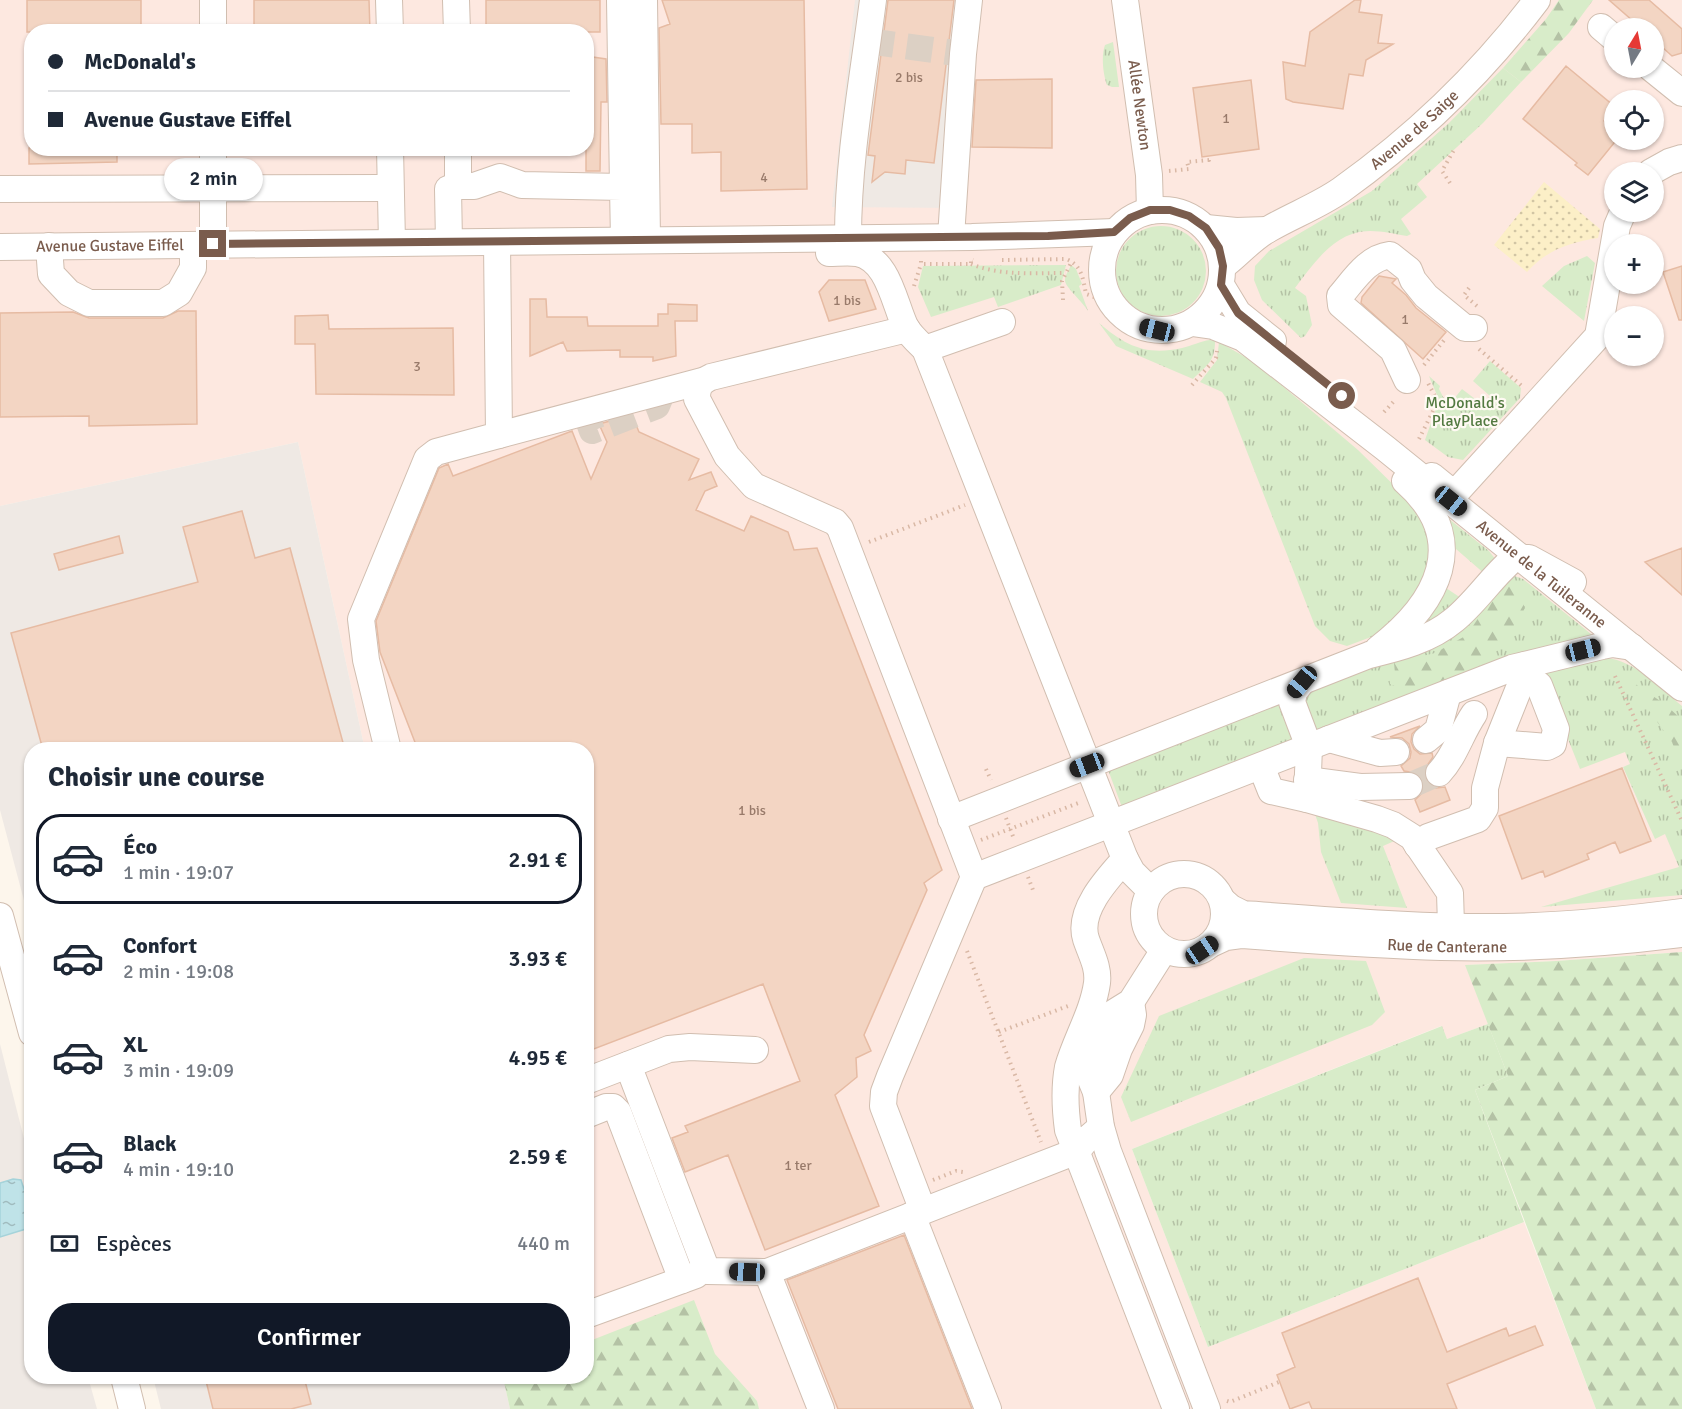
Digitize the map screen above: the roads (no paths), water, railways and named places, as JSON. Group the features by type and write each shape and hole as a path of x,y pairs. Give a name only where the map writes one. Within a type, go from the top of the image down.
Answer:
{"street":[{"path":"213,0 213,24"},
{"path":"389,0 390,24"},
{"path":"456,0 457,24"},
{"path":"620,0 623,187 635,240"},
{"path":"635,240 644,0"},
{"path":"848,238 853,156 873,0"},
{"path":"951,237 963,54 969,0"},
{"name":"Allée Newton","path":"1125,0 1149,175 1150,210"},
{"name":"Avenue de Saige","path":"1222,275 1267,230 1314,207 1341,190 1408,137 1459,91 1510,36 1537,0"},
{"path":"1663,78 1682,93"},
{"path":"50,246 51,274 69,293 89,303 163,303 179,293 203,245 213,188 213,156"},
{"path":"390,156 392,243"},
{"path":"458,156 458,186"},
{"path":"1664,165 1682,158"},
{"path":"449,242 448,189 458,186 474,186 500,177 522,185 623,187"},
{"path":"0,189 390,188"},
{"path":"1150,210 1170,210 1189,216 1206,228 1219,248 1222,275 1215,300 1205,313 1192,322 1175,329 1157,330 1139,326 1111,303 1104,286 1101,268 1105,250 1114,232 1130,218 1150,210"},
{"path":"1385,448 1411,460 1448,489 1459,489 1598,336 1619,222"},
{"name":"Avenue de Saige","path":"1206,228 1236,231 1267,230"},
{"name":"Avenue Gustave Eiffel","path":"0,247 1048,236 1114,232"},
{"name":"Avenue Gustave Eiffel","path":"1048,236 1077,249 1101,268"},
{"path":"748,239 773,254 856,253 865,256 880,268 888,281 907,328 925,349 1125,859 1132,872 1151,891"},
{"path":"497,242 499,435"},
{"path":"1413,381 1393,350 1341,305 1340,296 1370,262 1390,255 1409,270 1413,280 1426,296 1465,328 1476,327"},
{"name":"Avenue de la Tuileranne","path":"1222,275 1238,313 1682,671"},
{"path":"925,349 1002,322"},
{"name":"Avenue de la Tuileranne","path":"1192,322 1213,326 1243,338 1385,448 1682,688"},
{"path":"386,742 366,660 361,619 427,459 436,452 907,328"},
{"path":"702,381 697,389 697,399 727,456 743,476 754,486 835,522 840,528 974,877 890,1076 882,1099 882,1106 988,1409"},
{"path":"1356,425 1373,453 1427,502 1435,518 1441,539 1442,558 1435,583 1422,608 1401,632 1370,655"},
{"path":"951,819 1370,655 1407,646 1437,632 1454,620 1512,560 1529,558 1574,582"},
{"path":"974,877 1448,693 1602,645 1632,647"},
{"path":"1439,773 1449,762 1464,729 1477,710 1522,670"},
{"path":"1417,845 1428,837 1478,819 1485,808 1485,788 1497,743 1519,688 1522,670"},
{"path":"1497,743 1547,747 1556,739 1556,729 1539,685 1522,670"},
{"path":"1302,682 1294,692 1292,702 1319,743 1380,753 1396,752"},
{"path":"1426,740 1438,730 1448,693"},
{"path":"1307,790 1319,743"},
{"path":"1261,765 1271,791 1409,786"},
{"path":"1307,790 1393,825 1412,837 1450,893 1451,925"},
{"path":"1125,859 1104,883 1084,916 1085,936 1098,973 1094,996 1072,1052 1065,1081 1066,1114 1068,1130 1176,1409"},
{"path":"1184,873 1196,875 1208,881 1223,901 1224,923 1220,934 1213,943 1202,950 1190,954 1177,954 1164,950 1146,929 1144,909 1151,891 1171,876 1184,873"},
{"name":"Rue de Canterane","path":"1223,901 1243,914 1358,922 1503,927 1574,923 1682,912"},
{"path":"0,916 24,1004"},
{"name":"Rue de Canterane","path":"1213,943 1226,937 1241,935 1443,947 1502,946 1682,934"},
{"path":"1164,950 1131,1002 1131,1025 1110,1075 1096,1092 1101,1127 1108,1151 1215,1405"},
{"path":"594,1078 669,1049 680,1047 755,1050"},
{"path":"628,1065 708,1271"},
{"path":"594,1111 613,1107 618,1112 681,1281"},
{"path":"594,1312 708,1271 767,1272 1077,1151 1101,1127"},
{"path":"767,1272 821,1409"},
{"path":"126,1384 132,1409"}],"water":[{"path":"13,1179 21,1180 24,1189 24,1230 0,1237 0,1183"}],"tunnel":[{"path":"868,41 963,54"},
{"path":"585,412 592,431 657,406 663,391"},
{"path":"1409,786 1439,773"}],"park label":[{"name":"McDonald's PlayPlace","path":"1465,412"}]}
